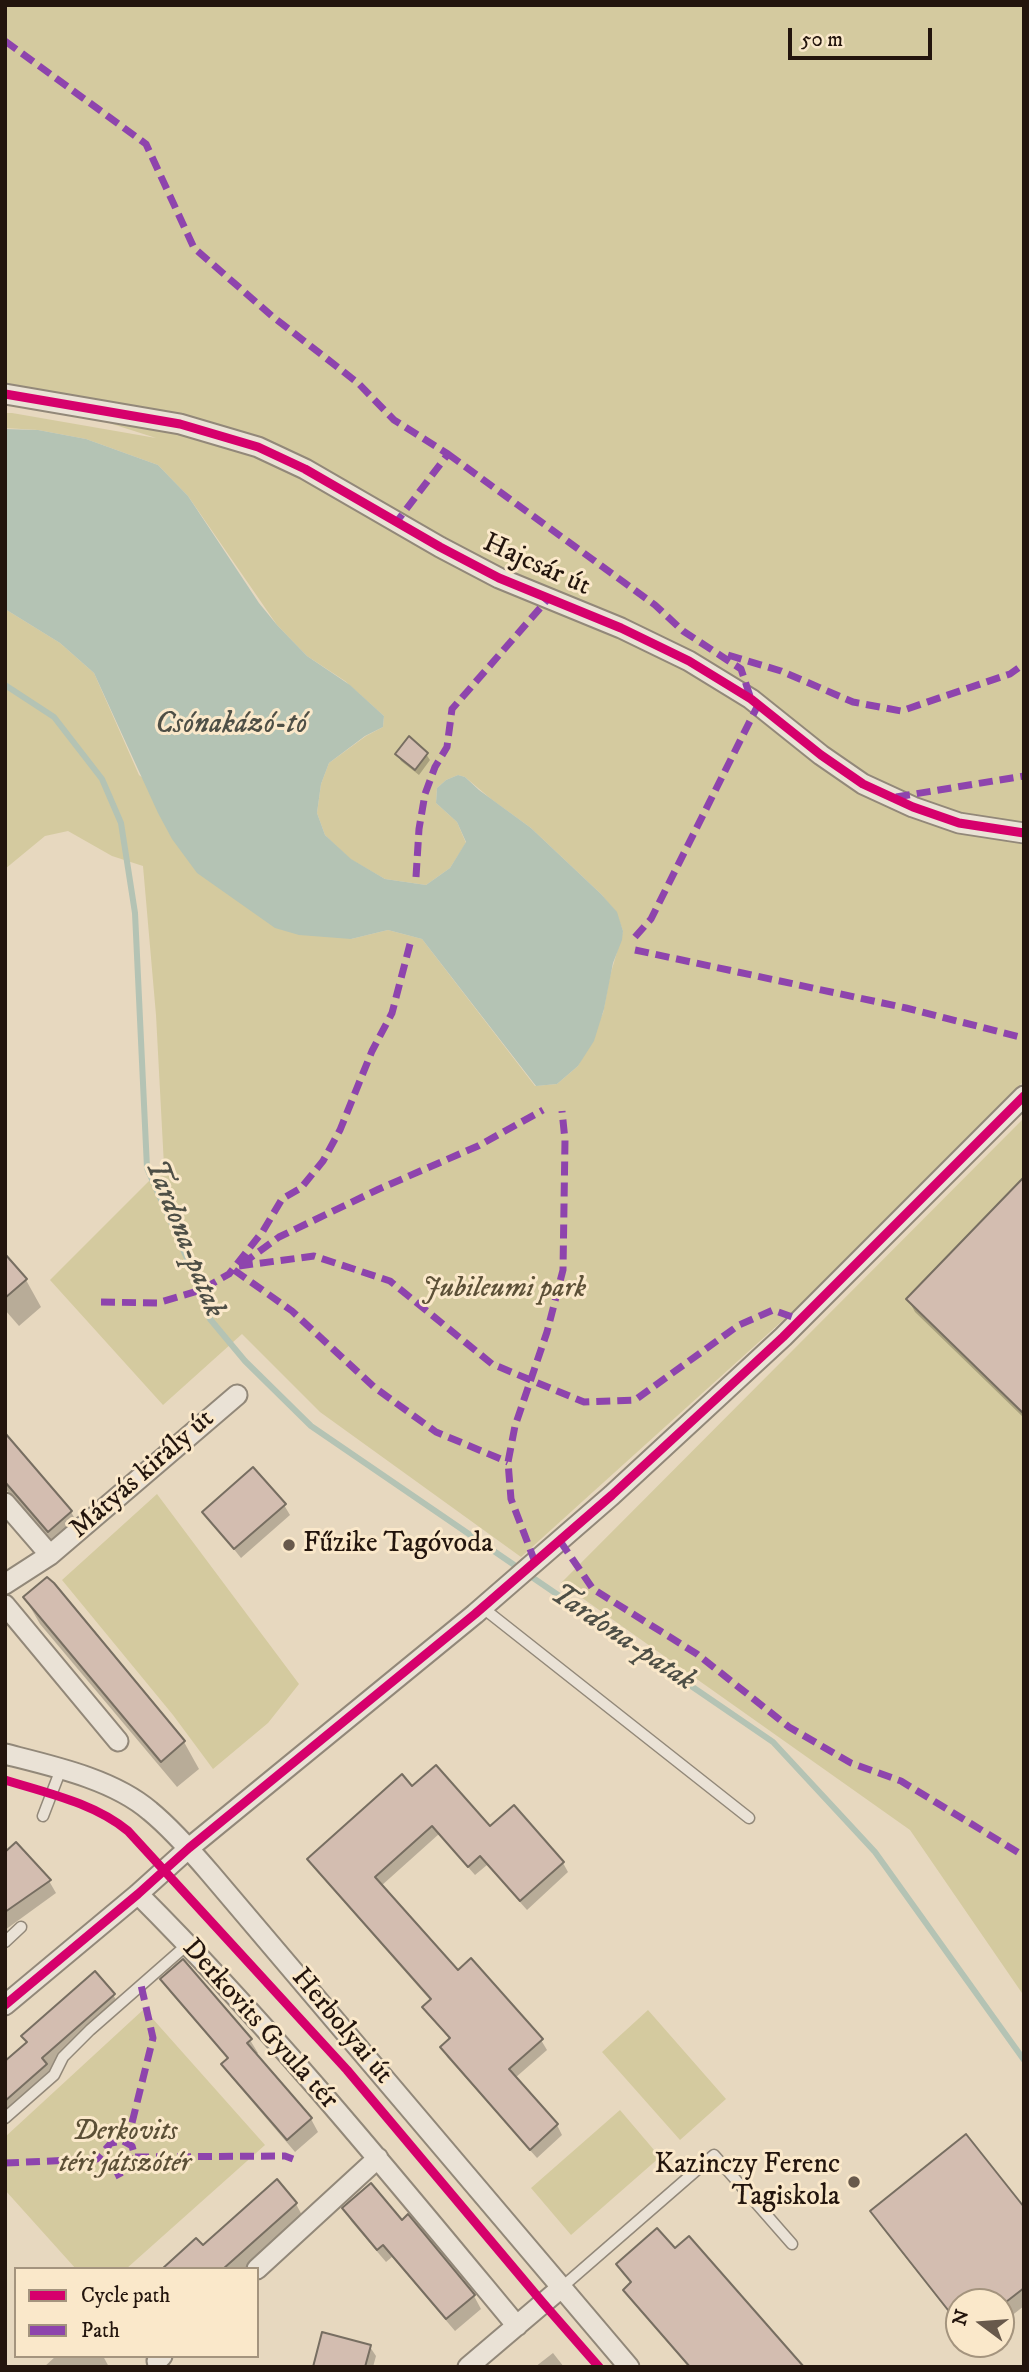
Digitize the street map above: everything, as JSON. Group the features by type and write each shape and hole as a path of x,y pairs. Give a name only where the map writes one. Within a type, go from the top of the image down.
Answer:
{"street":[{"name":"Hajcsár út","path":"5,394 180,424 258,447 305,469 499,578 621,628 689,661 751,699 773,719 863,784 913,807 959,823 1024,833"},
{"path":"5,2005 189,1848 524,1572 783,1337 1024,1096"},
{"name":"Mátyás király út","path":"5,1584 50,1555 237,1395"},
{"name":"Mátyás király út","path":"5,1503 50,1555"},
{"path":"5,1605 118,1741"},
{"name":"Herbolyai út","path":"5,1754 61,1769 131,1797 150,1810 189,1848 629,2367"},
{"name":"Derkovits Gyula tér","path":"138,1894 188,1944 378,2158 517,2326"},
{"path":"259,2267 378,2158"},
{"path":"468,2367 561,2288"}],"lane":[{"path":"482,1608 749,1818"},
{"path":"43,1816 61,1769"},
{"path":"5,1942 22,1927"},
{"path":"5,2118 54,2075 63,2057 90,2030 188,1944"},
{"path":"561,2288 714,2155 792,2244"}],"green space":[{"name":"Jubileumi park","path":"5,5 1024,5 1024,1081 801,1304 521,1557 320,1412 242,1334 163,1405 50,1280 164,1166 156,1015 143,866 112,856 68,831 45,836 5,869 5,609 60,643 94,673 139,775 351,939 388,930 422,939 535,1086 557,1084 578,1066 603,1013 623,931 616,912 601,894 531,828 465,777 458,775 437,788 436,803 457,822 466,843 450,868 426,885 385,879 350,859 325,835 317,813 321,784 329,763 383,727 384,716 345,681 307,656 277,625 188,496 158,465 86,439 38,430 5,428 5,413 12,413 156,438 84,415 5,405"},
{"path":"1024,1118 1024,1996 910,1830 561,1583"},
{"path":"157,1494 299,1684 268,1723 213,1769 173,1715 62,1580"},
{"name":"Derkovits téri játszótér","path":"144,2009 265,2145 128,2267 74,2267 5,2190 5,2137"},
{"path":"648,2010 726,2099 680,2140 602,2052"},
{"path":"620,2110 660,2157 571,2235 531,2188"}],"water":[{"name":"Csónakázó-tó","path":"5,429 38,430 86,439 158,465 188,496 259,603 277,625 307,656 350,685 384,716 383,727 365,736 329,763 321,784 317,813 325,835 351,859 385,879 426,885 450,868 466,842 457,822 436,803 437,788 458,775 465,777 531,828 601,894 617,912 623,931 622,940 613,963 604,1009 594,1041 578,1066 557,1084 536,1086 422,939 388,930 351,939 299,935 275,928 197,873 172,839 158,813 94,673 60,643 5,609"}],"building":[{"path":"409,736 428,753 415,770 395,754"},
{"path":"1024,1177 1024,1414 906,1299"},
{"path":"5,1254 27,1279 5,1298"},
{"path":"5,1433 72,1511 48,1532 5,1482"},
{"path":"253,1467 286,1504 234,1549 202,1512"},
{"path":"47,1577 185,1741 161,1762 23,1597"},
{"path":"436,1765 490,1826 514,1805 564,1862 520,1901 480,1856 468,1867 432,1826 375,1877 458,1970 471,1958 543,2039 509,2069 558,2124 530,2150 440,2047 450,2038 422,2007 431,1999 307,1859 402,1774 412,1786"},
{"path":"16,1842 51,1880 5,1912 5,1852"},
{"path":"183,1959 252,2039 247,2043 312,2118 287,2140 221,2064 228,2058 160,1979"},
{"path":"95,1971 115,1994 42,2058 47,2064 5,2101 5,2061 27,2042 21,2036"},
{"path":"966,2134 1024,2207 1024,2288 1015,2295 1015,2288 945,2288 945,2306 870,2211"},
{"path":"277,2179 297,2203 225,2267 164,2267 196,2238 203,2245"},
{"path":"371,2183 402,2220 408,2214 475,2295 446,2319 383,2245 377,2250 342,2208"},
{"path":"657,2228 675,2248 689,2236 804,2367 690,2367 623,2290 631,2282 616,2264"},
{"path":"322,2332 371,2345 365,2367 313,2367"}],"waterway":[{"name":"Tardona-patak","path":"5,685 54,717 102,779 121,823 135,913 147,1168 193,1272 210,1319 245,1361 311,1426 773,1742 875,1852 1024,2060"}],"marked path":[{"path":"5,41 146,144 194,248 272,316 358,383 394,420 448,454 398,520"},
{"path":"448,454 655,605 683,631 741,669 751,699"},
{"path":"416,877 419,829 425,794 435,767 447,747 452,709 548,599"},
{"path":"728,655 781,671 853,702 901,711 1010,674 1024,664"},
{"path":"635,937 651,919 758,705"},
{"path":"896,797 1024,776"},
{"path":"101,1302 157,1303 201,1290 229,1274 263,1231 282,1199 301,1188 323,1161 340,1130 372,1051 392,1013 410,944"},
{"path":"635,950 906,1008 1024,1038"},
{"path":"242,1264 279,1237 478,1146 543,1110"},
{"path":"535,1562 511,1499 508,1462 515,1426 547,1332 563,1270 565,1140 562,1111"},
{"path":"239,1266 314,1256 390,1281 492,1364 584,1402 635,1400 739,1325 773,1310 801,1320"},
{"path":"234,1270 292,1311 374,1387 436,1432 508,1462"},
{"path":"560,1541 593,1589 697,1654 789,1727 851,1763 901,1781 1024,1856"},
{"path":"127,2143 153,2038 141,1985"},
{"path":"5,2163 97,2159 111,2143 123,2141 132,2146 135,2157 127,2170 115,2176"},
{"path":"135,2157 285,2156 293,2159"}],"cycle path":[{"path":"5,394 180,424 258,447 305,469 499,578 621,628 689,661 751,699 821,755 863,784 913,807 959,823 1024,833"},
{"path":"5,2005 189,1848 475,1614 612,1495 783,1337 1024,1096"},
{"path":"5,1780 85,1806 115,1821 128,1831 347,2070 599,2367"}],"place":[{"name":"Fűzike Tagóvoda","path":"289,1545"},
{"name":"Kazinczy Ferenc Tagiskola","path":"854,2182"}]}
